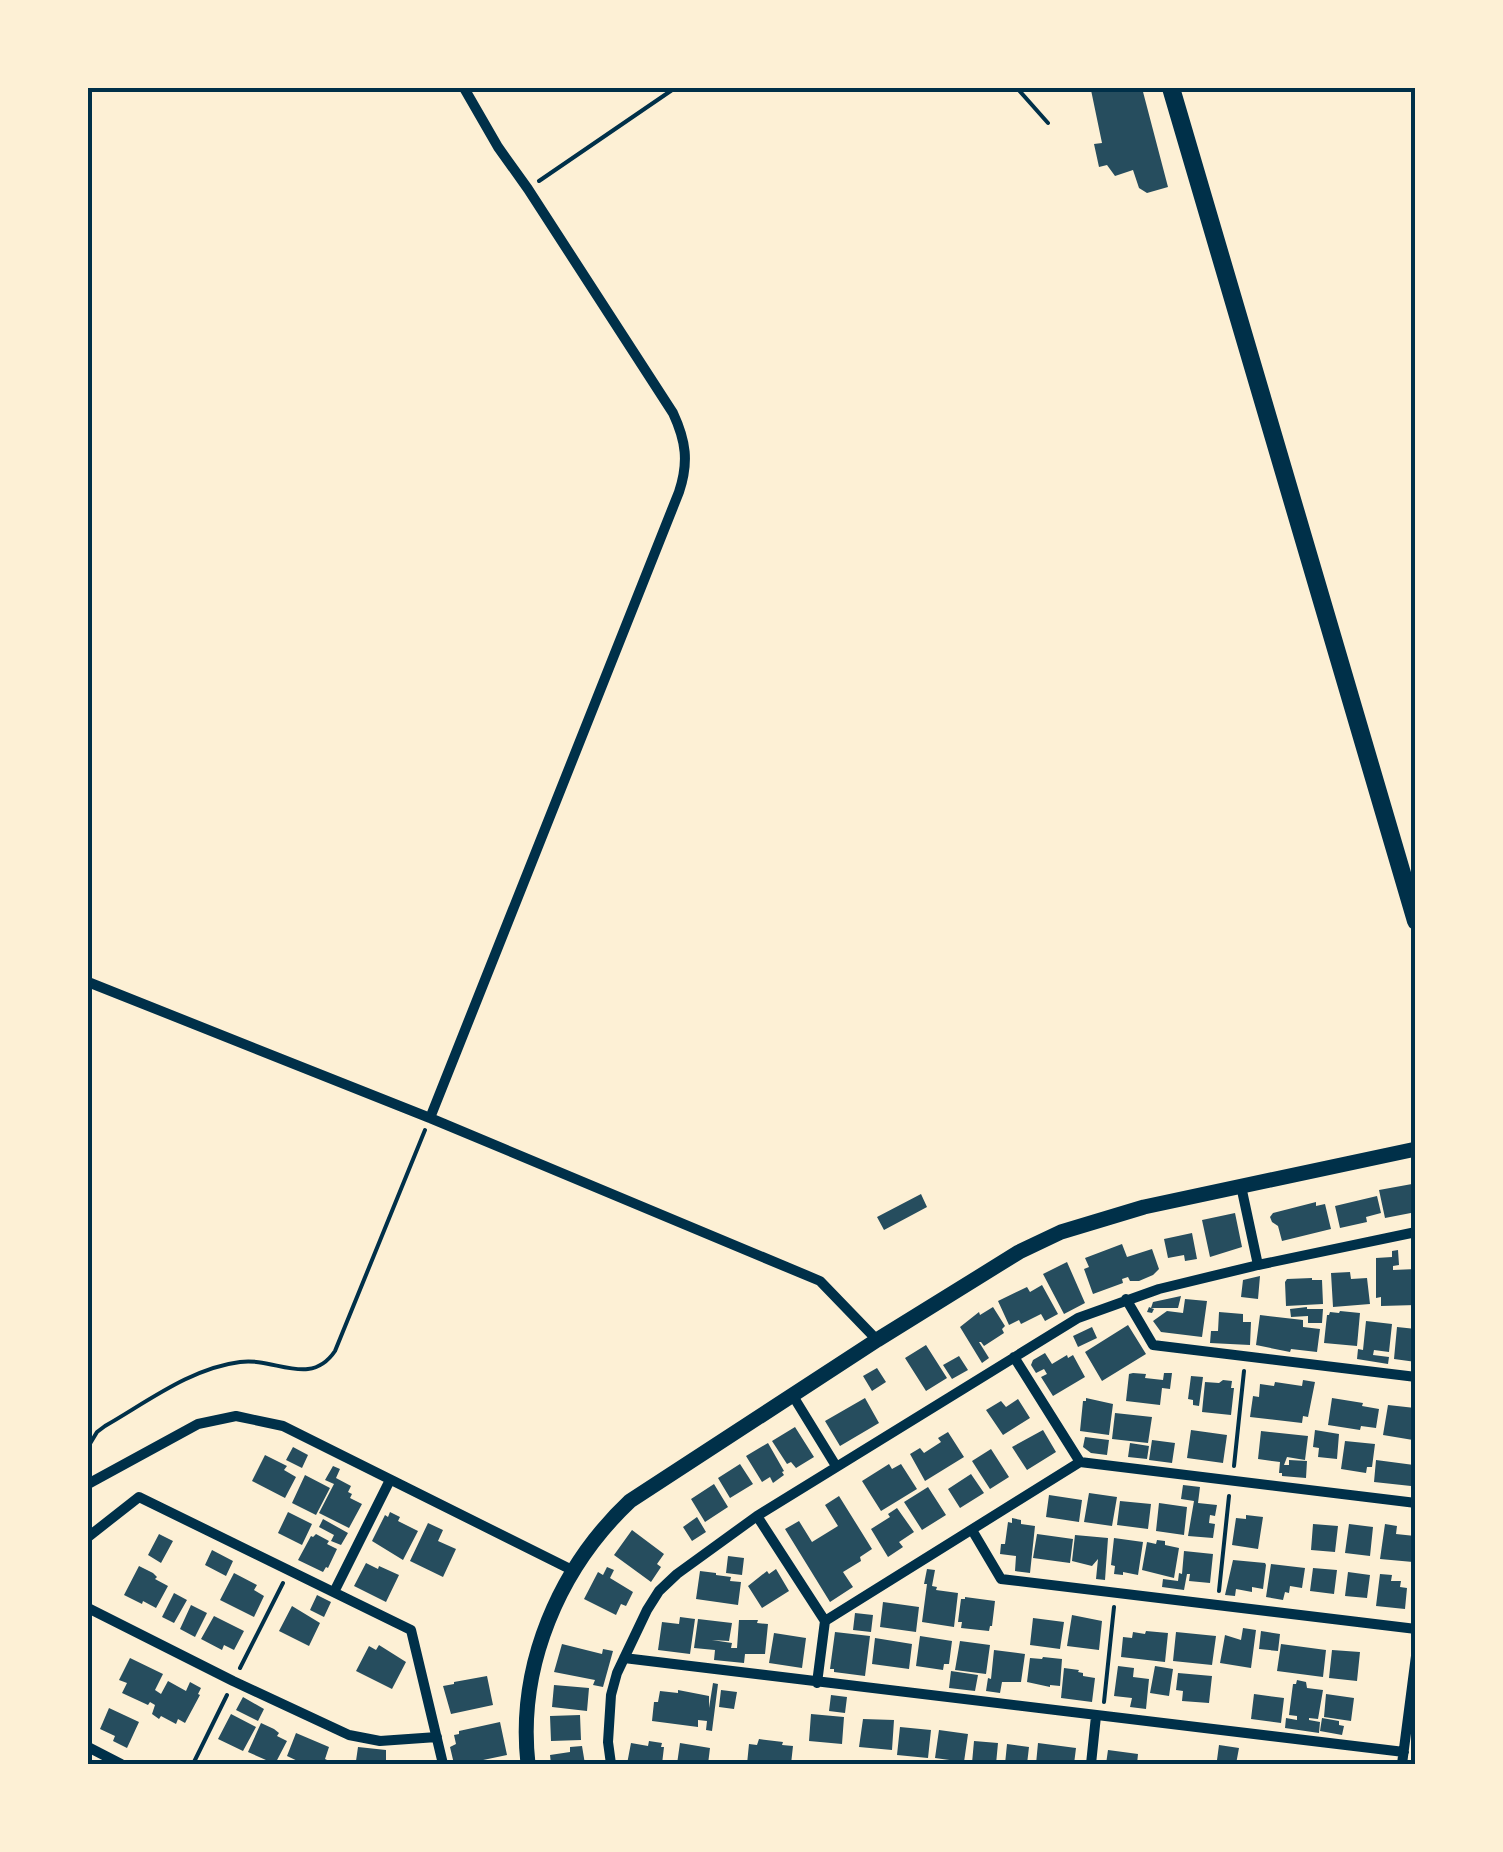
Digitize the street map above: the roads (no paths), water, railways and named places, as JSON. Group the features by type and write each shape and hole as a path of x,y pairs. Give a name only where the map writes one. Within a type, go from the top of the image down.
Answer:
{"main road":[{"path":"1171,88 1416,920"}],"street":[{"path":"430,1118 679,492 687,458 673,412 498,147 464,88"},
{"path":"88,982 430,1118 820,1281 877,1340"},
{"path":"528,1764 526,1722 534,1660 572,1570 598,1532 630,1500 877,1340 1019,1252 1062,1232 1144,1207 1416,1149"},
{"path":"1241,1186 1258,1265"},
{"path":"611,1764 611,1695 647,1610 659,1591 693,1561 757,1516 1078,1318 1159,1289 1416,1232"},
{"path":"1126,1299 1154,1345 1416,1377"},
{"path":"1014,1357 1080,1462"},
{"path":"793,1396 836,1466"},
{"path":"88,1484 198,1424 236,1416 283,1426 572,1570"},
{"path":"825,1621 1080,1462 1416,1503"},
{"path":"334,1592 390,1480"},
{"path":"88,1537 139,1497 411,1630 443,1764"},
{"path":"757,1516 825,1621 817,1682"},
{"path":"972,1530 1000,1579 1416,1629"},
{"path":"88,1608 349,1735 380,1741 436,1737"},
{"path":"624,1658 1403,1758 1416,1656"},
{"path":"1091,1764 1099,1716"},
{"path":"88,1748 122,1764"}]}
